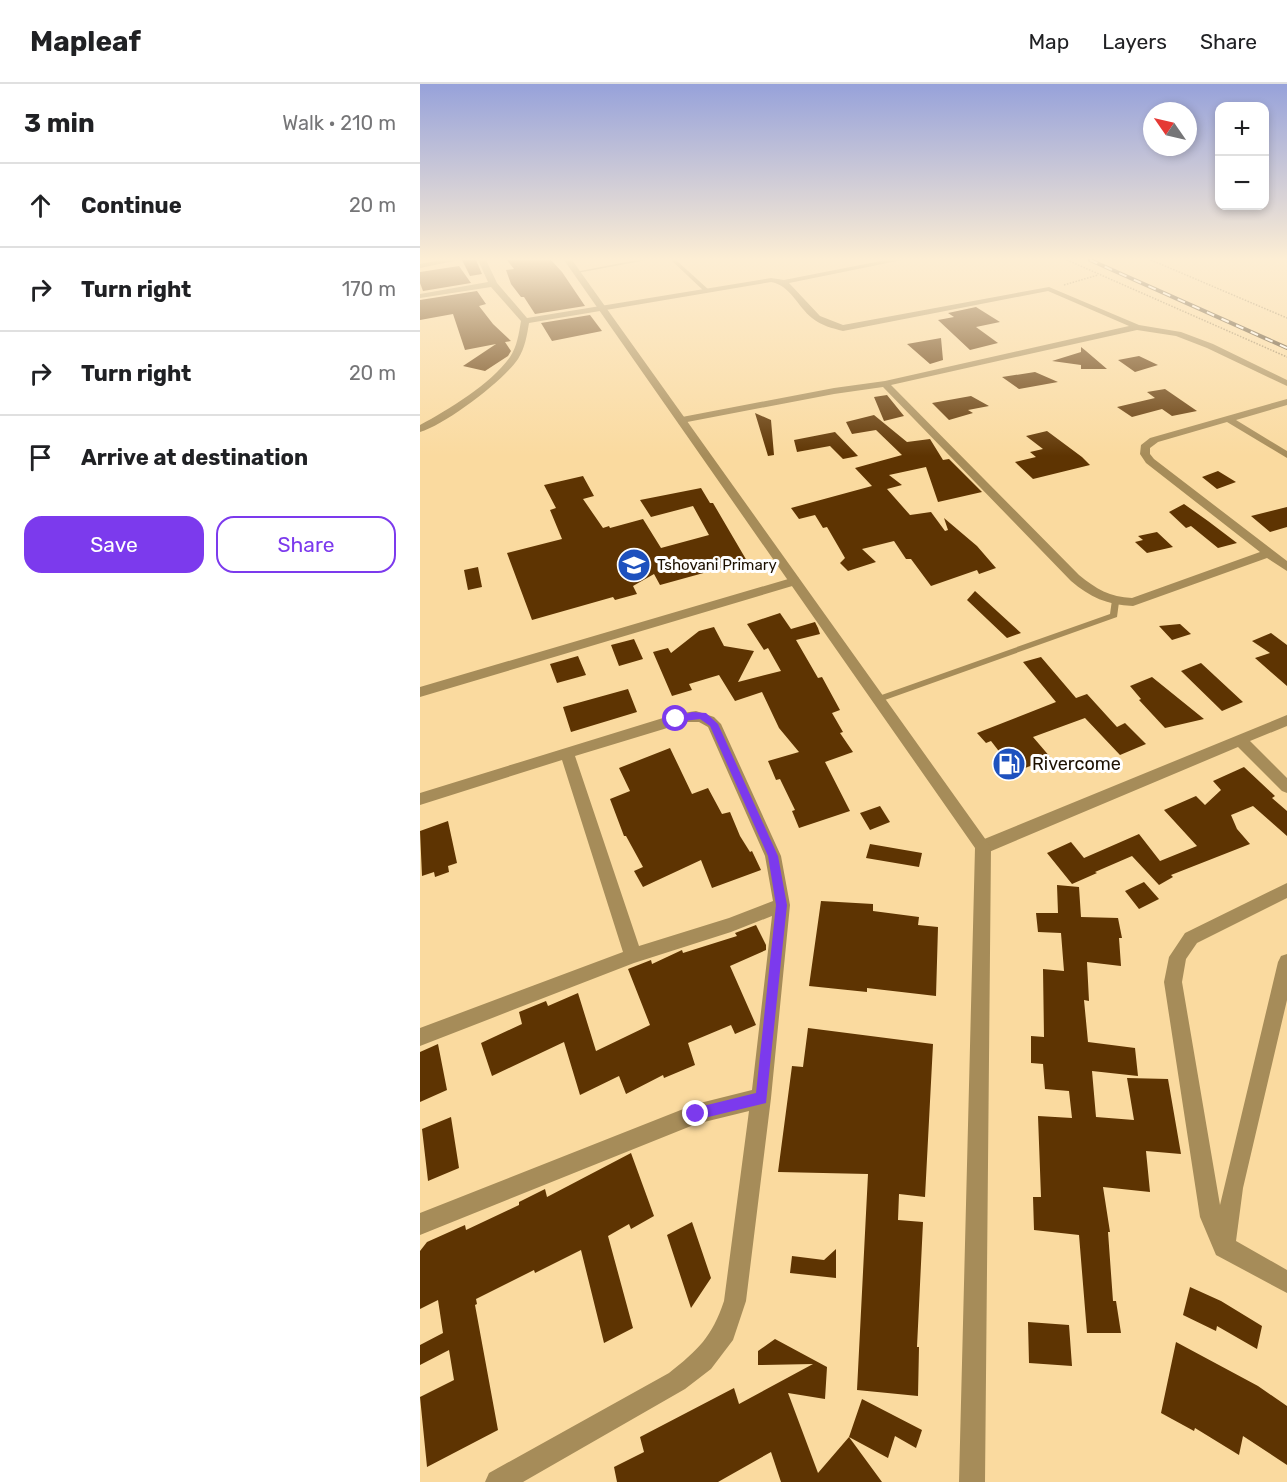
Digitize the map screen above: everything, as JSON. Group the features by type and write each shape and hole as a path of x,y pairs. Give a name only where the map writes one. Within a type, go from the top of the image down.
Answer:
{"street":[{"path":"420,429 453,410 506,368 518,351 524,325"},
{"path":"614,325 983,847 972,1482"},
{"path":"832,325 843,328 858,325"},
{"path":"1133,325 1178,334 1210,346 1287,383"},
{"path":"682,420 823,393 885,384 1137,327"},
{"path":"885,384 1075,578 1097,595 1115,602 1133,602 1269,553"},
{"path":"1287,402 1154,440 1145,447 1145,454 1150,461 1287,567"},
{"path":"1228,419 1287,455"},
{"path":"420,692 795,581"},
{"path":"420,799 676,719 692,715 703,716 714,724 773,856 782,905 761,1098 735,1300 725,1332 703,1361 677,1381 498,1482"},
{"path":"983,847 1287,720"},
{"path":"1239,739 1287,788"},
{"path":"567,753 633,956"},
{"path":"1287,890 1191,938 1178,957 1173,982 1211,1217 1224,1247 1287,1282"},
{"path":"420,1037 633,956 731,925 782,905"},
{"path":"1224,1247 1233,1188 1287,962"},
{"path":"420,1224 696,1114 761,1098"}],"lane":[{"path":"879,699 1114,615 1115,602"}],"path":[{"path":"1215,325 1287,357"}],"building":[{"path":"457,325 494,325 511,341 505,342 511,351 508,356 485,371 463,366 496,344 465,350"},
{"path":"542,325 598,325 602,331 552,341"},
{"path":"944,325 984,325 976,327 998,343 970,350"},
{"path":"941,338 943,360 930,364 907,344"},
{"path":"1081,347 1107,369 1081,369 1081,365 1052,361 1081,352"},
{"path":"1139,356 1158,365 1135,372 1118,360"},
{"path":"1035,372 1058,382 1019,389 1002,377"},
{"path":"1165,389 1197,411 1172,416 1162,409 1132,417 1117,407 1155,398 1147,392"},
{"path":"887,395 904,416 884,421 874,397"},
{"path":"971,396 989,406 968,410 973,413 949,420 932,403"},
{"path":"755,413 771,420 774,455 768,456"},
{"path":"874,415 907,442 930,439 943,460 949,459 982,492 938,502 926,467 889,475 902,485 887,489 910,515 931,512 945,531 948,530 944,518 977,546 996,568 979,574 977,570 931,586 911,559 906,559 894,541 862,549 876,562 848,571 840,563 845,558 827,527 823,528 815,515 799,519 791,508 872,486 855,468 902,455 876,430 852,434 846,422"},
{"path":"1047,431 1090,465 1033,479 1015,462 1036,457 1030,452 1043,449 1026,436"},
{"path":"835,432 858,456 843,459 830,446 797,452 794,440"},
{"path":"1218,471 1236,482 1217,489 1202,477"},
{"path":"583,476 594,496 583,499 603,528 643,519 661,548 709,535 693,506 651,517 640,500 701,488 710,503 713,503 747,561 660,585 654,574 633,586 637,594 615,600 613,597 532,620 507,553 562,539 550,510 556,508 544,485"},
{"path":"1184,504 1237,543 1218,548 1191,526 1186,528 1169,512"},
{"path":"1287,507 1287,527 1270,532 1251,516"},
{"path":"1157,532 1173,547 1147,553 1135,542 1143,540 1138,536"},
{"path":"478,567 482,587 468,590 464,570"},
{"path":"975,591 1021,633 1007,638 967,600"},
{"path":"780,613 791,629 815,622 820,634 796,640 818,678 822,677 840,710 832,713 843,732 840,733 853,752 825,762 850,811 799,828 792,811 795,810 780,779 776,780 768,761 799,752 779,728 762,692 735,701 719,675 689,684 692,690 672,696 653,652 668,648 671,653 699,631 714,627 724,646 754,651 738,682 781,671 768,648 764,650 747,624"},
{"path":"1180,624 1191,634 1172,640 1159,626"},
{"path":"1271,633 1287,645 1287,686 1255,658 1270,653 1252,641"},
{"path":"634,639 643,659 619,666 611,645"},
{"path":"578,656 586,675 557,683 550,664"},
{"path":"1041,657 1076,698 1087,694 1117,727 1125,723 1146,744 1120,755 1085,718 1033,737 1051,758 1015,772 991,741 986,743 977,733 1056,702 1023,662"},
{"path":"1201,663 1243,702 1222,711 1181,671"},
{"path":"1152,677 1204,719 1165,728 1139,700 1141,699 1130,686"},
{"path":"628,689 637,712 571,732 563,707"},
{"path":"670,748 692,794 708,788 722,814 730,812 740,836 750,852 752,851 761,870 712,888 701,860 643,887 634,871 643,867 624,836 610,799 630,791 619,768"},
{"path":"1244,767 1275,796 1272,798 1287,811 1287,836 1253,806 1231,815 1237,829 1250,844 1171,875 1173,877 1159,885 1132,856 1072,884 1047,853 1071,842 1084,858 1139,834 1160,861 1197,846 1164,810 1196,796 1205,805 1221,790 1213,781"},
{"path":"880,806 890,822 870,830 860,813"},
{"path":"448,821 457,863 448,866 449,872 435,877 434,872 422,876 420,831"},
{"path":"870,844 922,853 919,867 866,858"},
{"path":"1144,882 1159,899 1139,909 1125,891"},
{"path":"1057,885 1079,887 1081,917 1118,918 1122,938 1119,938 1121,966 1087,962 1089,1001 1084,1000 1088,1042 1135,1048 1138,1076 1092,1071 1096,1117 1134,1120 1127,1078 1168,1079 1181,1154 1146,1151 1150,1192 1103,1187 1110,1232 1108,1232 1113,1301 1116,1301 1121,1333 1087,1333 1079,1235 1034,1230 1033,1197 1041,1197 1038,1116 1072,1118 1069,1091 1045,1089 1043,1064 1031,1063 1031,1036 1044,1037 1043,969 1064,971 1061,933 1038,932 1036,913 1058,913"},
{"path":"821,901 873,904 873,911 919,917 918,925 938,927 936,996 867,988 867,992 809,986"},
{"path":"756,925 766,945 766,950 730,966 756,1025 735,1034 731,1025 688,1043 695,1065 664,1078 663,1075 626,1094 619,1076 580,1095 564,1042 492,1076 481,1043 522,1024 519,1012 546,1001 548,1006 578,993 596,1051 650,1025 628,969 651,960 652,964 682,950 683,953 737,936 735,933"},
{"path":"808,1028 933,1044 925,1197 899,1194 898,1220 923,1222 917,1347 919,1347 918,1396 857,1390 868,1174 778,1172 792,1066 803,1067"},
{"path":"438,1044 447,1090 420,1102 420,1052"},
{"path":"451,1117 459,1168 428,1181 422,1129"},
{"path":"631,1153 654,1216 631,1229 629,1224 608,1236 633,1328 604,1343 581,1250 476,1299 477,1304 475,1305 498,1430 427,1467 420,1397 454,1380 449,1350 420,1365 420,1345 443,1333 438,1300 420,1309 420,1251 427,1242 465,1225 466,1230 519,1205 519,1202 545,1189 547,1197"},
{"path":"692,1222 711,1278 691,1308 667,1235"},
{"path":"836,1249 836,1278 790,1273 792,1256 824,1260"},
{"path":"1190,1287 1221,1301 1262,1326 1257,1349 1217,1326 1216,1331 1183,1315"},
{"path":"1028,1322 1069,1325 1072,1366 1029,1363"},
{"path":"775,1339 827,1367 825,1399 788,1393 818,1473 849,1437 882,1482 781,1482 771,1452 718,1482 617,1482 614,1467 644,1452 640,1437 734,1388 739,1404 813,1364 758,1365 758,1351"},
{"path":"1176,1342 1258,1386 1287,1406 1287,1465 1243,1436 1239,1455 1195,1428 1194,1431 1161,1413"},
{"path":"862,1399 922,1430 916,1448 895,1436 888,1458 849,1437"}],"railway":[{"path":"1236,325 1287,348"}],"place":[{"name":"Tshovani Primary","path":"634,565"},
{"name":"Rivercome","path":"1009,764"}],"route":[{"path":"676,719 692,715 703,716 714,724 773,856 782,905 761,1098 696,1114"}]}
